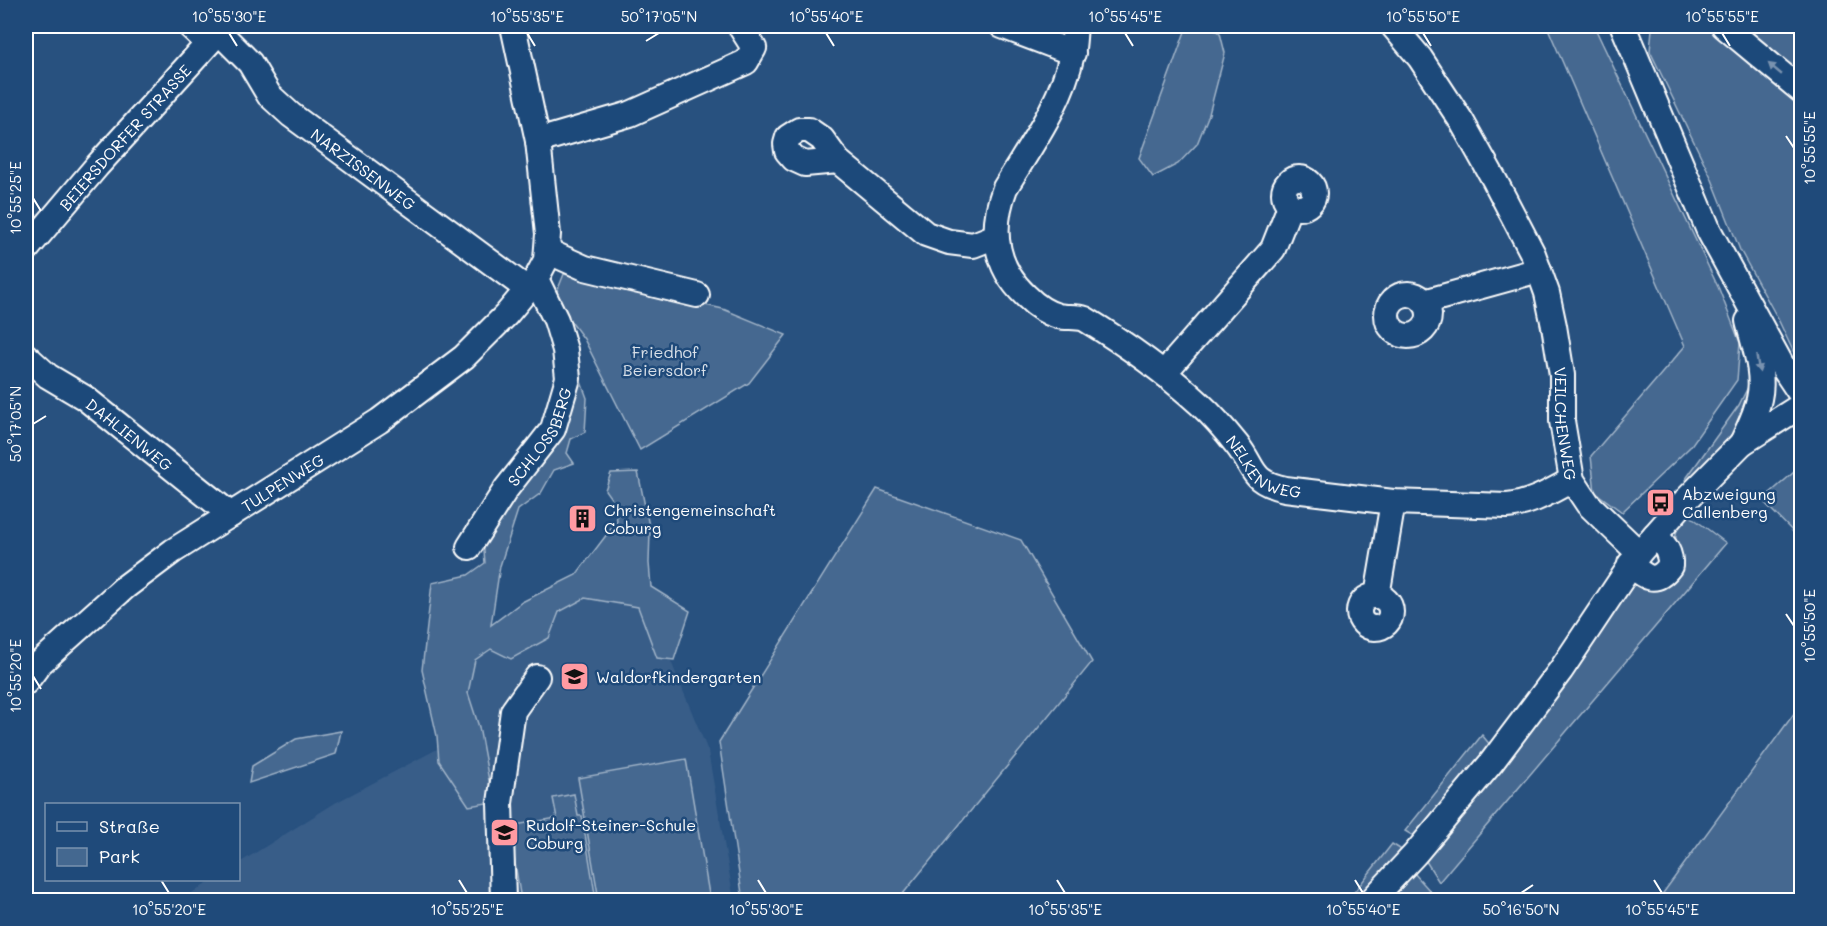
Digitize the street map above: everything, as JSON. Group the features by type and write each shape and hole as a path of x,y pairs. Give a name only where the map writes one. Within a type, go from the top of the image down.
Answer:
{"street":[{"name":"NARZISSENWEG","path":"190,26 217,33 250,63 269,96 291,115 531,284"},
{"path":"513,26 538,141 548,234 546,260 531,284"},
{"path":"538,141 630,114 746,62 754,48 740,26"},
{"path":"1002,26 1073,53"},
{"name":"NELKENWEG","path":"1075,26 1073,53 1054,106 1005,188 1001,200 996,236 998,249 1005,271 1018,289 1030,300 1058,316 1077,316 1085,320 1164,373 1202,406 1238,447 1254,474 1270,486 1393,502 1506,506 1520,505 1536,499 1572,480"},
{"name":"VEILCHENWEG","path":"1393,26 1420,57 1462,122 1496,181 1539,270 1551,315 1562,375 1562,421 1572,480 1588,504 1641,551"},
{"path":"1625,26 1709,231 1797,391"},
{"path":"1724,26 1802,91"},
{"name":"BEIERSDORFER STRASSE","path":"26,250 97,166 217,33"},
{"path":"838,161 926,234 949,242 973,245 996,236"},
{"path":"1164,373 1273,249 1290,206"},
{"path":"547,250 585,268 697,295"},
{"path":"1424,302 1539,270"},
{"name":"TULPENWEG","path":"26,682 40,663 125,586 173,551 379,421 464,357 506,315 531,284"},
{"name":"SCHLOSSBERG","path":"469,548 506,489 553,429 568,378 566,350 556,320 531,284"},
{"path":"1739,287 1759,367 1760,398 1742,443"},
{"name":"DAHLIENWEG","path":"26,356 48,376 86,398 231,515"},
{"path":"1754,414 1797,391"},
{"path":"1372,900 1415,854 1491,763 1561,670 1641,551 1742,443 1797,391"},
{"path":"1377,596 1393,502"},
{"path":"503,900 500,804 513,711 537,677"}],"shaded area":[{"name":"Rudolf-Steiner-Schule Coburg","path":"631,569 708,751 734,900 180,900 211,881 240,881 240,862 335,803 479,727 468,693 475,660 516,632"}],"green space":[{"path":"1187,26 1210,26 1220,33 1225,53 1209,114 1197,144 1178,164 1153,177 1139,158"},
{"path":"1547,26 1594,26 1719,289 1740,343 1737,380 1690,447 1622,512 1595,492 1591,456 1685,346"},
{"path":"1658,26 1801,26 1801,368 1778,319 1740,250 1711,177 1650,51 1652,29"},
{"name":"Friedhof Beiersdorf","path":"564,274 723,309 786,335 749,383 640,450 584,339 554,299"},
{"path":"576,368 587,398 585,432 571,439 567,453 574,463 554,470 541,493 518,510 500,566 491,625 522,602 576,575 617,521 615,504 605,490 611,473 638,472 650,531 651,587 690,611 674,660 657,658 638,607 585,598 559,612 549,638 511,659 491,649 475,660 468,693 479,727 493,802 469,806 439,761 437,736 422,670 432,583 468,575 485,563 483,539"},
{"path":"1748,387 1753,387 1738,426 1690,486 1685,480 1739,405"},
{"path":"1802,466 1801,540 1762,500"},
{"path":"877,489 1021,540 1092,662 898,900 743,900 719,742"},
{"path":"1689,515 1726,543 1439,882 1424,858 1626,583 1659,588 1679,562 1677,531 1679,525"},
{"path":"1801,704 1801,900 1658,900"},
{"path":"341,731 336,754 249,783 252,766 296,739"},
{"path":"1482,735 1491,746 1417,838 1405,831"},
{"path":"686,759 710,900 599,900 578,778"},
{"path":"574,794 578,816 582,816 596,900 521,900 509,826 557,818 553,798"},
{"path":"1392,844 1400,849 1399,861 1362,900 1348,900"},
{"path":"1414,873 1438,900 1391,900"}],"place":[{"name":"Abzweigung Callenberg","path":"1661,502"},
{"name":"Christengemeinschaft Coburg","path":"583,518"},
{"name":"Waldorfkindergarten","path":"575,676"},
{"name":"Rudolf-Steiner-Schule Coburg","path":"505,833"}]}
